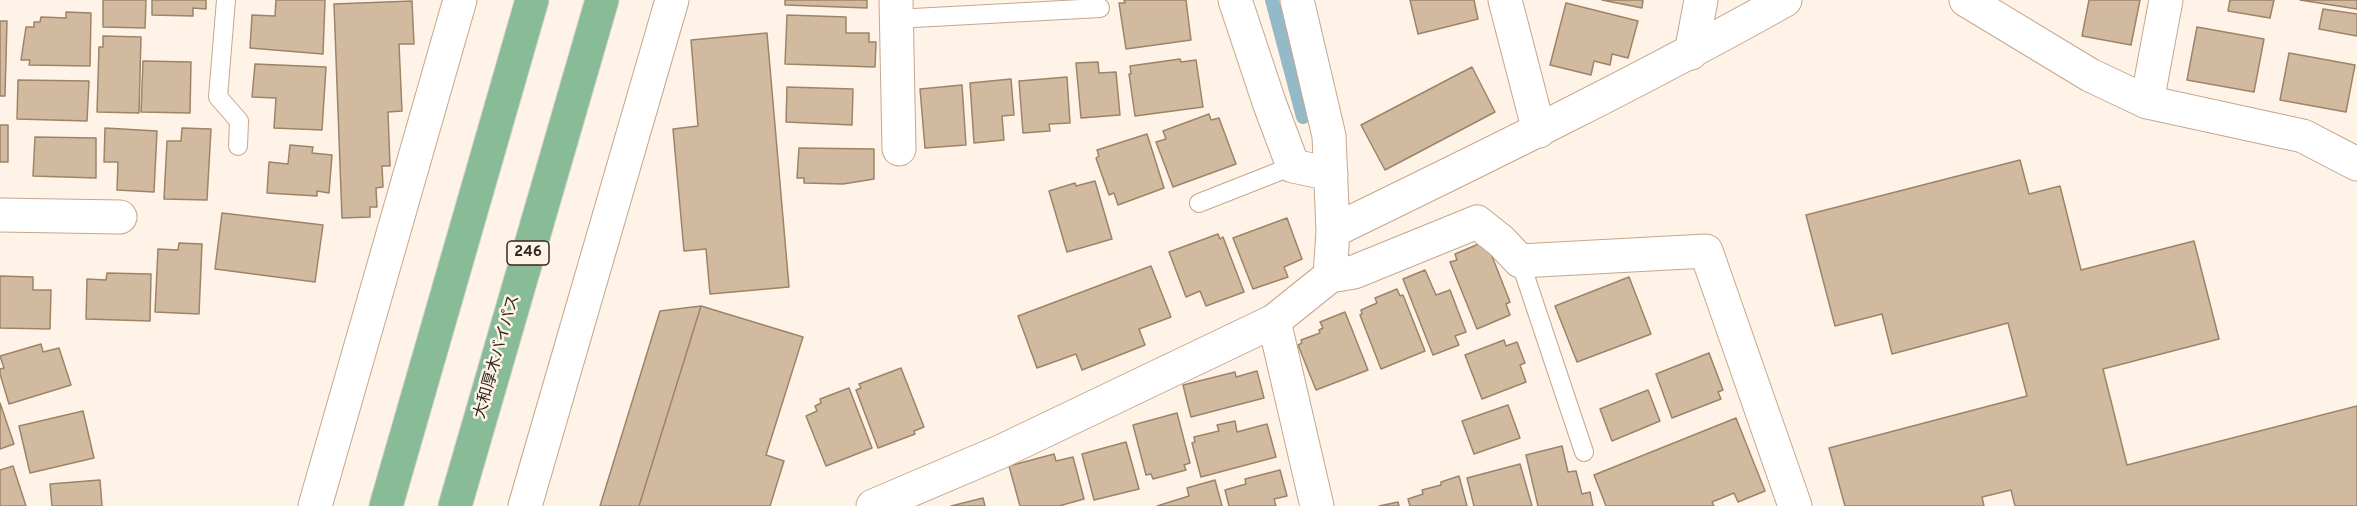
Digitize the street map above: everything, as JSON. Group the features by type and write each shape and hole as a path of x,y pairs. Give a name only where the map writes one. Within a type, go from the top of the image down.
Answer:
{"highway":[{"path":"386,506 532,0"},
{"name":"大和厚木バイパス","path":"455,506 602,0"}],"street":[{"path":"315,506 460,0"},
{"path":"525,506 672,0"},
{"path":"1235,0 1293,166 1331,174"},
{"path":"1297,0 1329,136 1333,231 1330,276"},
{"path":"1505,0 1539,131"},
{"path":"1691,53 1701,0"},
{"path":"1333,231 1539,131 1691,53 1785,0"},
{"path":"1966,0 2090,75 2147,102 2302,136 2357,164"},
{"path":"2147,102 2166,0"},
{"path":"896,9 899,149"},
{"path":"0,215 120,217"},
{"path":"873,506 1000,452 1274,321 1330,276 1354,272 1477,222 1501,241 1520,261 1706,251 1795,506"},
{"path":"1274,321 1317,506"}],"lane":[{"path":"226,0 218,97 239,121 238,146"},
{"path":"896,9 1015,6 1100,8"},
{"path":"1199,203 1293,166"},
{"path":"1520,261 1584,452"}],"building":[{"path":"103,0 146,0 145,28 103,27"},
{"path":"152,0 206,0 206,9 193,8 193,16 152,15"},
{"path":"276,0 325,0 323,54 250,48 252,15 275,16"},
{"path":"785,0 867,0 867,8 785,5"},
{"path":"1124,0 1186,0 1191,40 1126,49 1119,3 1125,3"},
{"path":"1410,0 1474,0 1478,19 1418,34"},
{"path":"1602,0 1643,0 1642,8"},
{"path":"2089,0 2140,0 2131,45 2082,36"},
{"path":"2230,0 2274,0 2270,18 2228,11"},
{"path":"2300,0 2357,0 2357,9"},
{"path":"412,1 414,44 399,44 402,111 388,112 390,166 382,166 383,187 376,188 377,207 370,207 370,217 342,218 334,4"},
{"path":"1566,3 1638,21 1628,58 1612,54 1610,65 1594,61 1591,75 1550,65"},
{"path":"2323,9 2357,14 2357,36 2319,29"},
{"path":"66,12 91,13 90,66 29,65 30,60 21,60 26,27 34,27 34,22 40,22 41,17 66,18"},
{"path":"787,15 846,17 846,33 869,33 869,42 876,42 875,67 785,64"},
{"path":"0,21 7,21 5,96 0,96"},
{"path":"2197,27 2264,39 2254,92 2187,80"},
{"path":"767,33 789,287 710,294 706,249 684,251 673,129 698,126 691,40"},
{"path":"103,36 141,37 139,113 97,112 99,47 103,47"},
{"path":"2289,53 2355,65 2346,112 2280,100"},
{"path":"1180,59 1181,62 1196,60 1203,107 1135,116 1130,66"},
{"path":"143,61 191,62 190,113 141,112"},
{"path":"1098,62 1099,73 1116,72 1120,115 1081,118 1076,63"},
{"path":"255,64 326,67 322,130 274,128 276,98 252,97"},
{"path":"1472,67 1495,112 1385,170 1361,125"},
{"path":"1067,77 1070,123 1049,124 1050,131 1023,133 1019,81"},
{"path":"1011,79 1014,115 1002,116 1004,140 974,143 970,83"},
{"path":"18,80 89,81 87,121 17,119"},
{"path":"962,85 966,145 925,148 920,89"},
{"path":"787,87 853,89 852,125 786,122"},
{"path":"1209,114 1211,120 1219,118 1236,164 1173,187 1156,142 1166,139 1163,131"},
{"path":"0,125 8,125 8,162 0,162"},
{"path":"105,128 157,131 154,192 117,190 118,162 104,162"},
{"path":"182,128 211,129 207,200 164,199 167,141 181,141"},
{"path":"1147,134 1164,188 1118,205 1114,193 1109,195 1096,158 1099,156 1097,150"},
{"path":"35,137 96,138 96,178 33,176"},
{"path":"290,145 313,147 312,153 332,155 329,193 317,191 317,196 267,193 269,162 288,164"},
{"path":"799,148 874,149 874,179 843,184 804,183 804,178 797,178"},
{"path":"2020,160 2029,194 2060,186 2081,270 2194,241 2219,339 2103,369 2127,465 2357,406 2357,506 2015,506 2011,490 1982,497 1984,506 1845,506 1829,448 2027,396 2008,323 1892,354 1882,314 1835,326 1806,215"},
{"path":"1095,181 1112,239 1067,252 1049,191 1075,183 1076,186"},
{"path":"222,213 323,225 315,282 215,269"},
{"path":"1287,218 1302,259 1284,267 1288,277 1253,289 1233,238"},
{"path":"1218,234 1220,239 1223,237 1244,292 1206,306 1200,291 1186,297 1169,252"},
{"path":"179,243 202,244 199,314 155,312 158,249 178,250"},
{"path":"1481,243 1483,248 1488,246 1510,302 1506,304 1510,315 1477,329 1450,262 1457,260 1455,254"},
{"path":"1151,266 1171,317 1139,329 1145,345 1082,370 1076,354 1037,368 1018,316"},
{"path":"1425,270 1436,295 1450,290 1466,332 1455,336 1459,345 1433,355 1403,279"},
{"path":"107,273 151,274 150,321 86,319 87,279 106,280"},
{"path":"0,276 33,277 33,290 51,290 50,329 0,328"},
{"path":"1629,277 1651,334 1577,362 1555,306"},
{"path":"1397,289 1400,296 1403,295 1425,351 1381,369 1360,315 1361,310 1377,303 1375,298"},
{"path":"701,306 803,337 766,455 784,461 770,506 639,506"},
{"path":"701,306 639,506 600,506 660,311"},
{"path":"1345,312 1368,370 1316,390 1298,345 1302,343 1301,340 1320,333 1319,330 1323,328 1320,322"},
{"path":"1504,340 1506,346 1517,342 1525,363 1520,365 1526,382 1482,399 1465,355"},
{"path":"41,344 43,352 59,348 71,385 9,404 0,374 0,369 4,368 0,356"},
{"path":"1709,353 1723,390 1718,392 1721,399 1672,418 1656,374"},
{"path":"901,368 924,427 914,431 915,434 878,448 856,390 861,388 859,384"},
{"path":"1257,371 1264,398 1191,417 1183,385 1235,372 1236,377"},
{"path":"849,388 872,448 826,466 806,416 817,411 815,406 821,403 820,399"},
{"path":"1648,390 1660,421 1612,441 1600,409"},
{"path":"0,403 14,444 0,449"},
{"path":"1508,405 1520,438 1474,454 1462,421"},
{"path":"83,411 94,458 30,473 19,426"},
{"path":"1177,413 1190,463 1184,465 1186,470 1153,479 1151,474 1146,475 1133,425"},
{"path":"1736,418 1765,491 1738,502 1734,493 1712,502 1714,506 1606,506 1594,475"},
{"path":"1235,421 1237,432 1267,424 1276,457 1201,477 1192,443 1195,442 1194,437 1219,431 1217,425"},
{"path":"1126,442 1139,489 1094,500 1082,454"},
{"path":"1562,446 1568,472 1576,471 1582,494 1590,492 1593,506 1538,506 1526,455"},
{"path":"1054,454 1056,461 1073,457 1084,499 1059,506 1020,506 1009,466"},
{"path":"1520,464 1532,506 1474,506 1467,478"},
{"path":"13,466 26,506 0,506 0,470"},
{"path":"1280,470 1287,496 1274,499 1276,506 1229,506 1225,490 1246,484 1245,479"},
{"path":"1459,476 1467,506 1410,506 1408,499 1423,494 1422,490 1441,485 1441,482"},
{"path":"100,480 102,506 52,506 50,484"},
{"path":"1215,480 1222,506 1157,506 1189,496 1187,488"},
{"path":"983,498 985,506 951,506"},
{"path":"1398,502 1399,506 1379,506"}],"waterway":[{"path":"1272,0 1303,117"}]}
